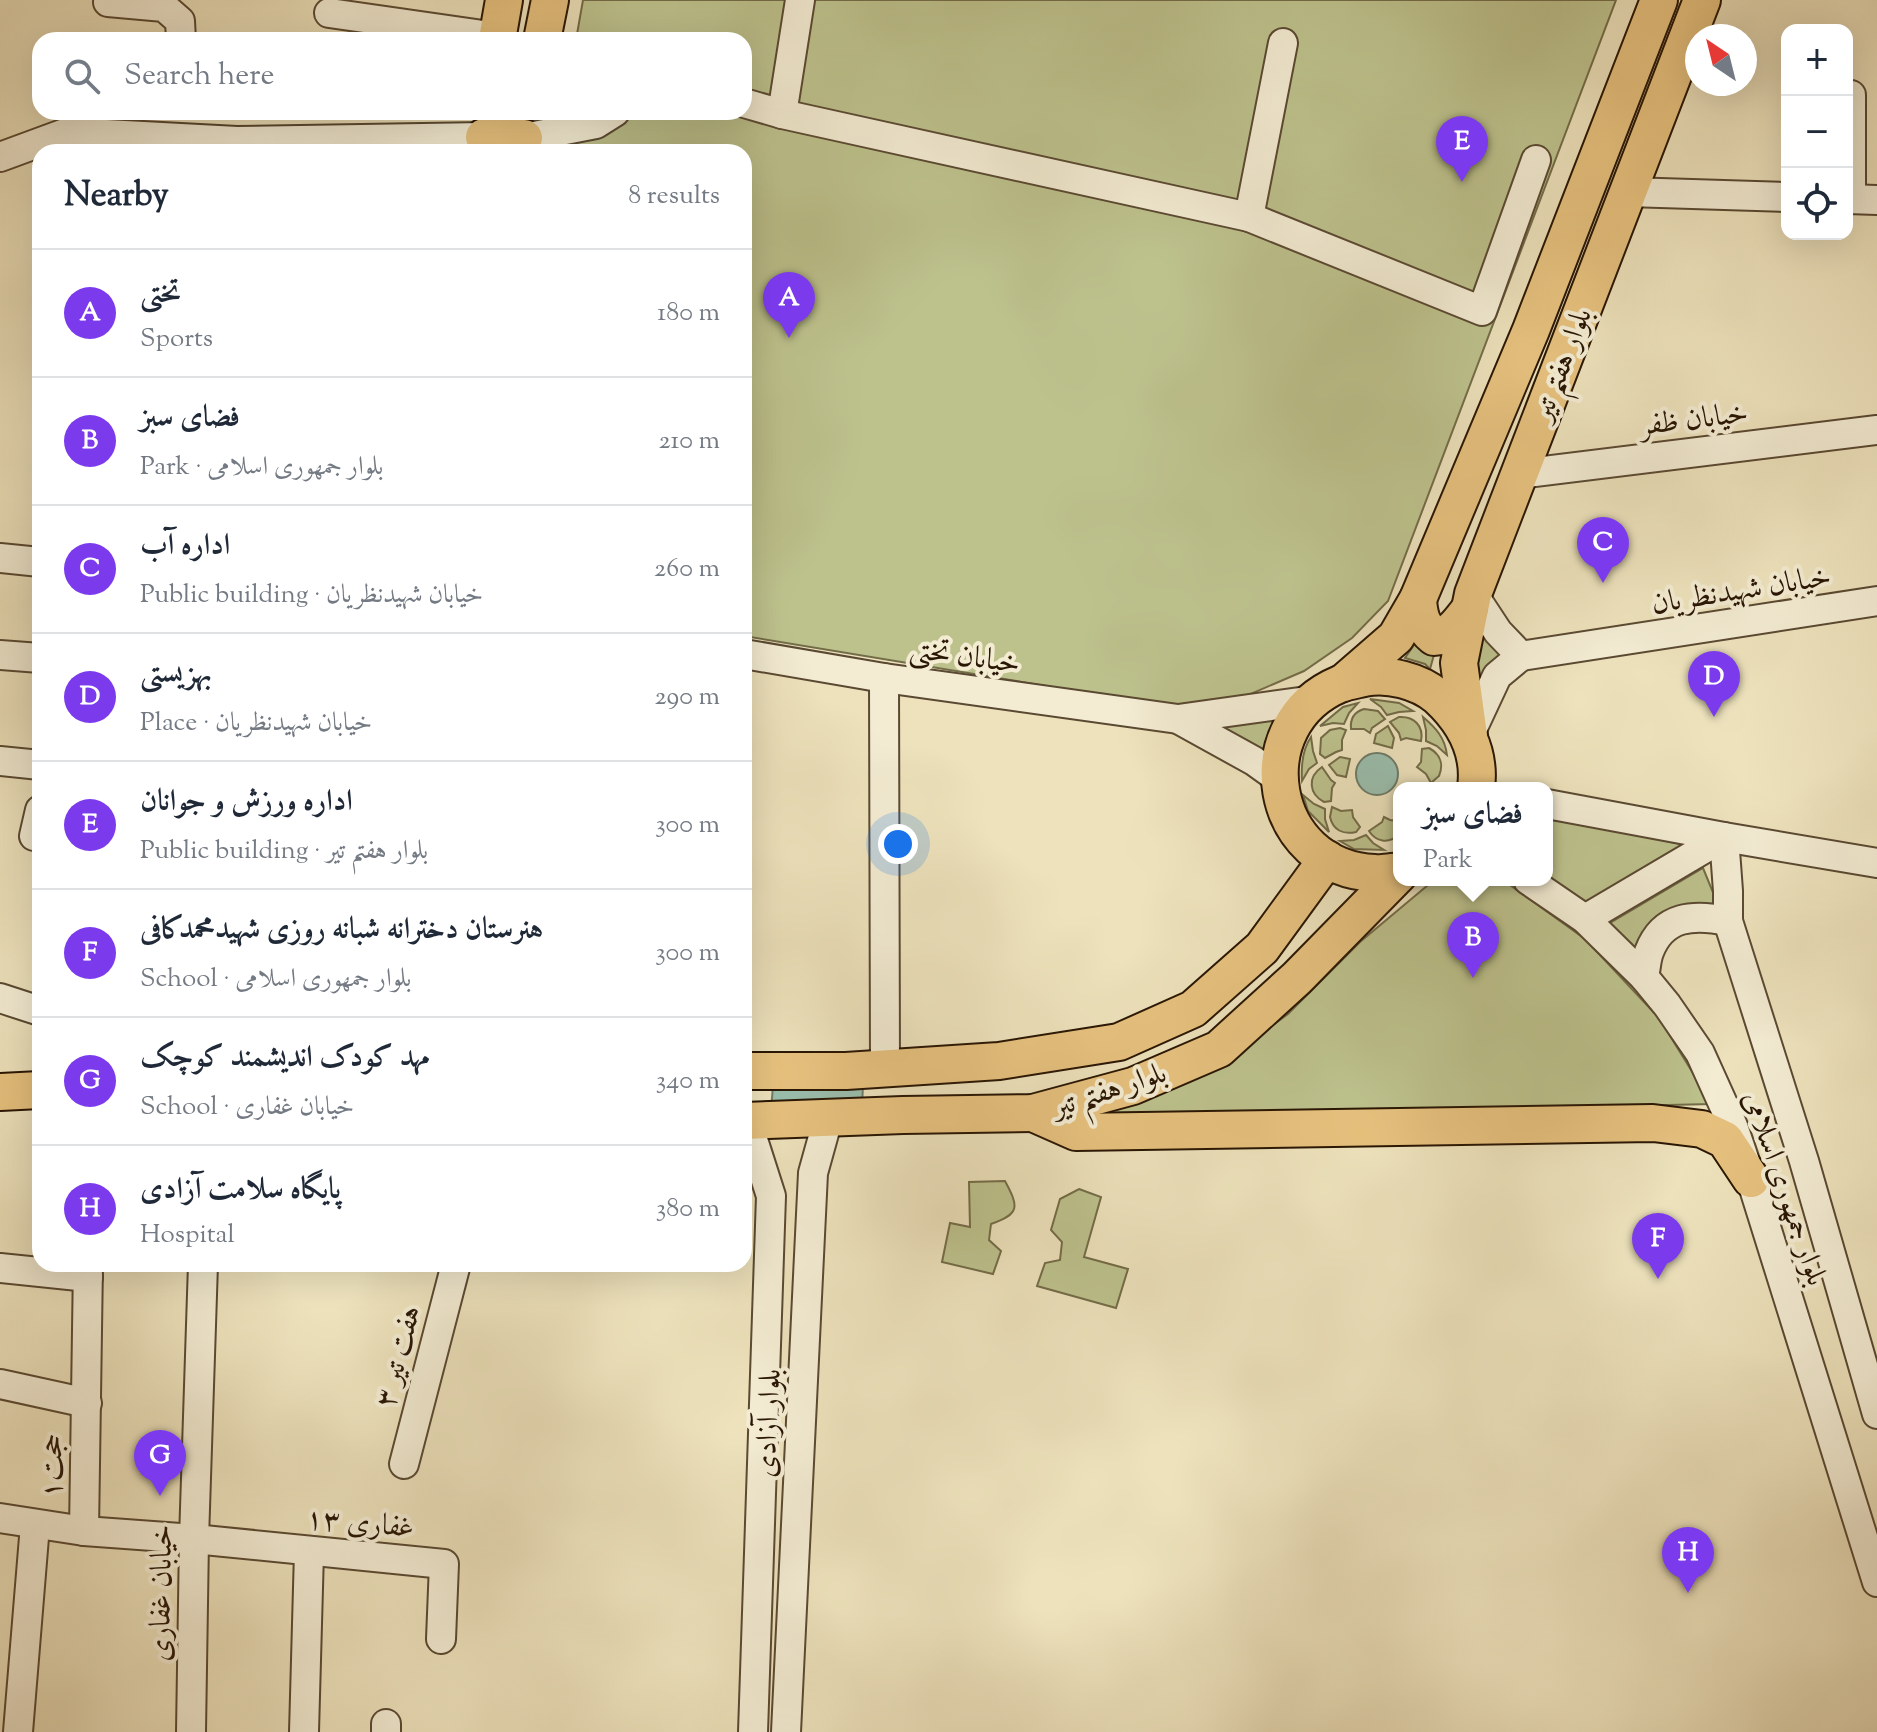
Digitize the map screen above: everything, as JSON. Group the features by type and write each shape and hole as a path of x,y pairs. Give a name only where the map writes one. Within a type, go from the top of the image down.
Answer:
{"main road":[{"path":"498,32 504,0"},
{"path":"544,32 550,0"},
{"name":"بلوار هفتم تیر","path":"1279,779 1282,750 1294,723 1396,637 1418,599 1531,330 1659,0"},
{"name":"بلوار هفتم تیر","path":"1477,782 1459,663 1472,601 1702,0"},
{"path":"484,134 525,134"},
{"path":"1418,599 1426,631 1434,637 1442,637 1454,629 1472,601"},
{"path":"1328,692 1373,676 1403,679 1431,691 1453,711 1469,736"},
{"path":"1279,779 1289,818 1310,847 1351,870 1376,874 1393,873"},
{"name":"بلوار هفتم تیر","path":"752,1071 885,1070 999,1061 1119,1042 1193,1009 1262,948 1327,859"},
{"name":"بلوار هفتم تیر","path":"752,1121 1033,1113 1133,1086 1219,1049 1297,978 1393,878"},
{"path":"0,1092 32,1090"},
{"path":"1033,1113 1076,1132 1653,1123 1702,1129 1725,1140 1751,1179"}],"street":[{"path":"782,114 800,0"},
{"path":"108,2 164,7 180,21 181,32"},
{"path":"328,18 446,32"},
{"path":"1249,217 1283,43"},
{"path":"1851,96 1858,199"},
{"path":"752,105 1249,217 1482,311 1536,160"},
{"path":"525,134 596,124 602,120"},
{"path":"0,157 52,134 185,125 230,144"},
{"path":"251,144 342,125 484,134"},
{"path":"1628,192 1781,197"},
{"name":"خیابان ظفر","path":"1519,474 1877,430"},
{"path":"0,558 32,561"},
{"path":"1469,736 1497,676 1521,656 1472,601"},
{"name":"خیابان شهیدنظریان","path":"1521,656 1877,601"},
{"path":"0,655 32,657"},
{"name":"خیابان تختی","path":"752,655 884,678 1178,719"},
{"path":"884,678 885,1070"},
{"path":"1178,719 1328,692"},
{"path":"1178,719 1254,761 1279,779"},
{"path":"0,761 32,764"},
{"path":"1553,805 1877,863"},
{"path":"1585,919 1724,837"},
{"name":"بلوار جمهوری اسلامی","path":"1724,837 1728,921 1804,1161 1877,1414"},
{"name":"بلوار جمهوری اسلامی","path":"1537,886 1585,919 1644,977 1700,1053 1733,1126 1751,1179 1877,1582"},
{"path":"1644,977 1649,953 1666,926 1692,917 1705,916 1728,921"},
{"path":"0,998 32,1008"},
{"name":"بلوار آزادی","path":"786,1732 813,1173 828,1119"},
{"name":"بلوار آزادی","path":"752,1139 771,1196 753,1732"},
{"path":"0,1268 32,1269"},
{"name":"حجت۱","path":"84,1531 88,1272"},
{"name":"خیابان غفاری","path":"191,1732 203,1272"},
{"name":"هفت تیر ۳","path":"404,1464 454,1272"},
{"path":"0,1384 87,1403"},
{"name":"غفاری ۱۳","path":"0,1518 84,1531 444,1564 441,1639"},
{"path":"19,1725 35,1525"},
{"path":"304,1732 309,1552"}],"green space":[{"path":"583,0 1616,0 1388,601 1352,638 1304,671 1239,699 1179,708 752,637 752,144 559,144 563,120 752,120 752,32 577,32"},
{"path":"1474,615 1503,654 1476,709"},
{"path":"1418,639 1437,644 1430,669 1425,664 1405,658"},
{"path":"1370,699 1399,703 1413,711 1387,715"},
{"path":"1358,703 1344,724 1320,726 1343,707"},
{"path":"1306,705 1276,774 1188,721"},
{"path":"1364,709 1378,711 1385,719 1370,733 1364,729 1351,729 1353,716"},
{"path":"1399,717 1417,723 1421,741 1401,740 1390,722"},
{"path":"1423,717 1439,734 1447,755 1426,741"},
{"path":"1388,726 1394,738 1392,748 1374,743 1376,734"},
{"path":"1330,730 1346,730 1342,750 1325,758 1320,754 1321,738"},
{"path":"1311,737 1317,763 1302,781 1303,758"},
{"path":"1422,749 1433,750 1441,763 1439,776 1432,782 1417,767 1421,762"},
{"path":"1340,757 1350,759 1346,777 1337,775 1329,765"},
{"path":"1322,767 1335,783 1331,801 1319,799 1313,790 1312,780"},
{"path":"1303,795 1325,809 1329,832 1308,811"},
{"path":"1332,807 1341,811 1352,810 1360,827 1356,832 1347,833 1336,828 1330,817"},
{"path":"1384,817 1393,820 1393,839 1387,841 1375,838 1369,831"},
{"path":"1553,818 1691,846 1588,914 1553,885"},
{"path":"1366,835 1384,850 1354,849 1340,841 1354,840"},
{"path":"1703,868 1719,907 1640,960 1610,923"},
{"path":"1427,886 1511,886 1585,939 1659,1018 1712,1104 1083,1118 1234,1054 1288,1014 1360,942"},
{"path":"1005,1181 1013,1197 1014,1208 1007,1217 991,1224 989,1240 1001,1251 993,1274 942,1262 950,1223 970,1227 969,1182"},
{"path":"1079,1189 1101,1197 1084,1257 1128,1269 1116,1308 1037,1286 1045,1263 1060,1260 1062,1242 1051,1230 1060,1199"}],"shaded area":[{"path":"1369,755 1385,755 1396,766 1396,782 1385,793 1369,793 1358,782 1358,766"},
{"path":"863,1084 862,1108 771,1110 773,1086"}],"place":[{"name":"اداره ورزش و جوانان","path":"1462,182"},
{"name":"تختی","path":"789,338"},
{"name":"اداره آب","path":"1603,583"},
{"name":"بهزیستی","path":"1714,717"},
{"name":"فضای سبز","path":"1473,978"},
{"name":"هنرستان دخترانه شبانه روزی شهیدمحمدکافی","path":"1658,1279"},
{"name":"مهد کودک اندیشمند کوچک","path":"160,1496"},
{"name":"پایگاه سلامت آزادی","path":"1688,1593"}]}
